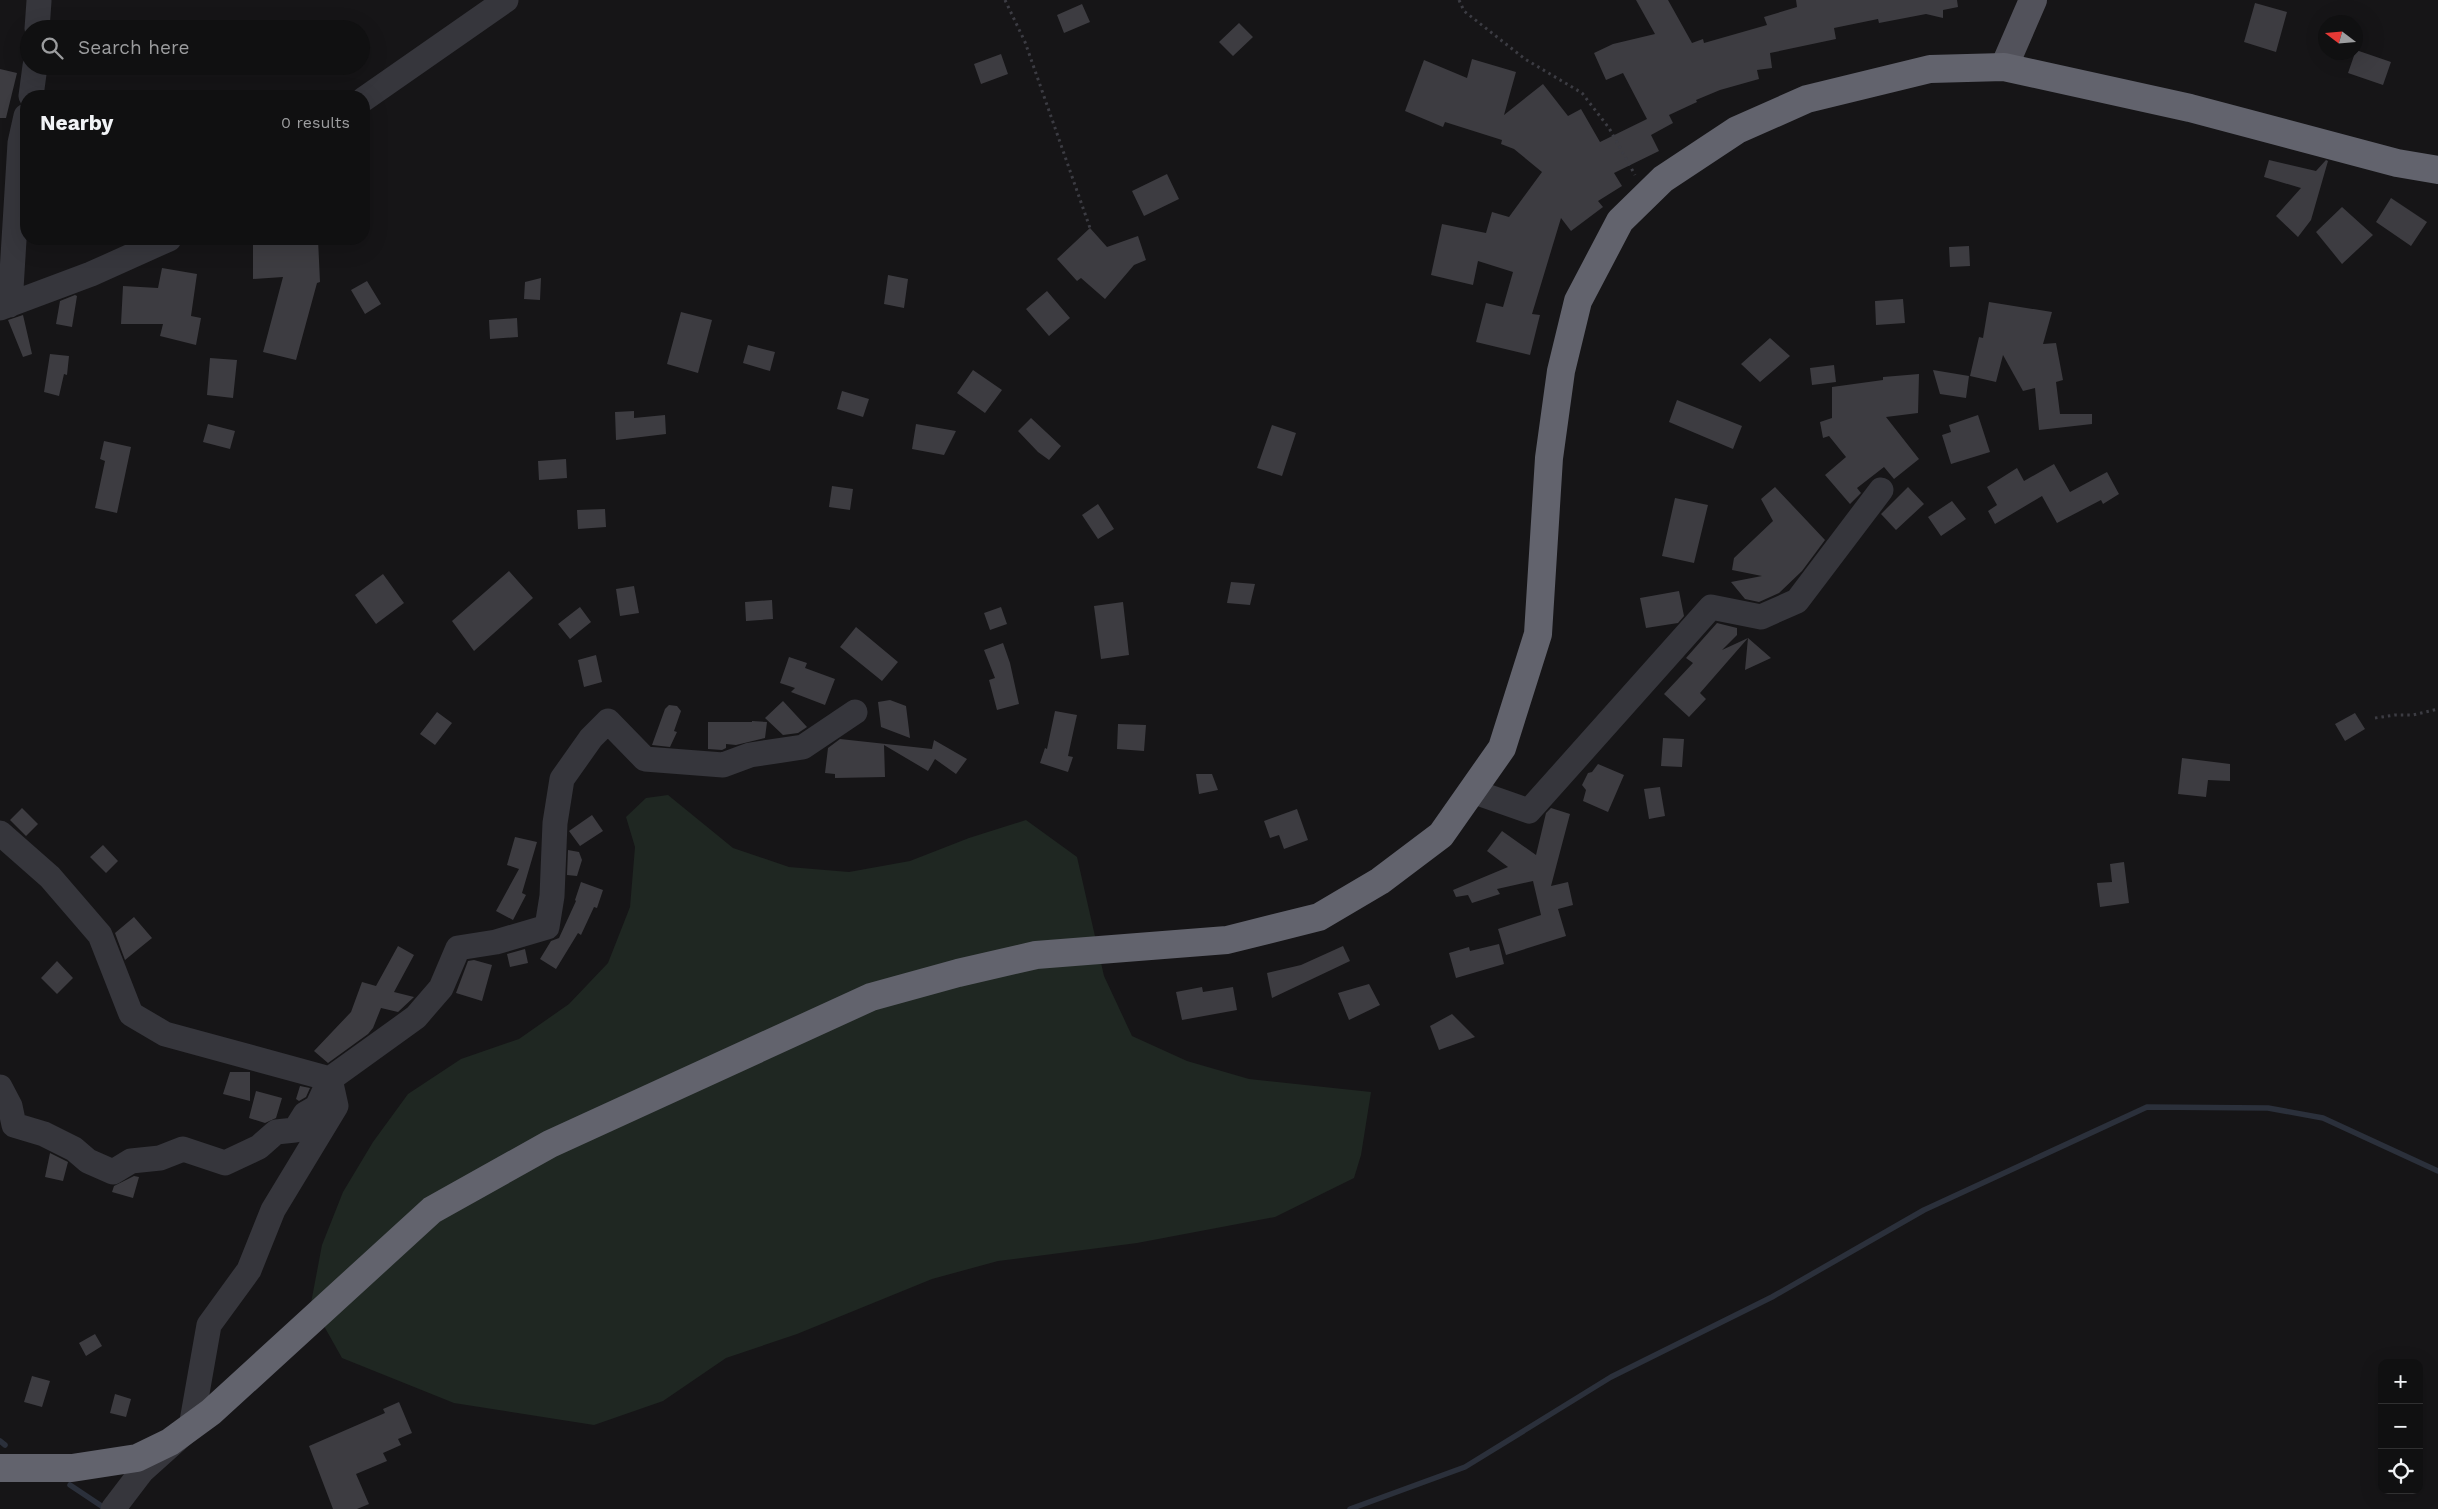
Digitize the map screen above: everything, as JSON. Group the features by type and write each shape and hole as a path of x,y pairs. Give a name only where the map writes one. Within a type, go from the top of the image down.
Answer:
{"highway":[{"path":"0,1468 72,1468 136,1458 170,1442 211,1412 432,1210 550,1144 870,997 958,973 1036,955 1227,940 1319,917 1380,881 1441,836 1502,748 1538,634 1549,458 1561,371 1578,302 1620,220 1663,179 1737,130 1807,99 1930,69 2004,67 2190,108 2388,160 2438,170"}],"main road":[{"path":"2004,67 2033,0"}],"street":[{"path":"370,95 506,0"},
{"path":"38,20 39,1"},
{"path":"32,90 34,75"},
{"path":"20,143 5,306 91,274 156,245"},
{"path":"1472,791 1529,811 1711,607 1761,617 1797,601 1881,490"},
{"path":"0,1087 10,1106 14,1125 44,1134 74,1149 88,1161 113,1172 130,1162 160,1158 183,1149 225,1162 259,1147 276,1132 295,1130 305,1114 316,1107 330,1079 416,1017 441,988 458,948 496,942 547,926 552,896 555,823 562,778 592,738 608,721 645,759 723,765 750,755 803,747 855,712"},
{"path":"0,833 50,877 100,934 131,1014 165,1034 330,1079"},
{"path":"113,1509 142,1471 191,1427 209,1324 249,1270 273,1210 336,1106 330,1079"}],"path":[{"path":"1005,0 1026,42 1090,228"},
{"path":"1458,0 1464,11 1524,59 1582,93 1609,128 1646,196"},
{"path":"2375,718 2413,715 2438,709"}],"shaded area":[{"path":"668,795 733,848 789,867 849,872 910,861 969,838 1026,820 1077,857 1104,976 1132,1036 1187,1061 1249,1079 1371,1092 1361,1155 1354,1178 1275,1217 1137,1243 998,1261 932,1279 797,1334 726,1358 663,1401 594,1425 454,1403 342,1358 311,1303 322,1245 343,1192 373,1142 408,1094 461,1059 519,1039 569,1004 608,963 630,907 635,847 626,817 646,798"}],"building":[{"path":"1636,0 1668,0 1692,43 1703,39 1704,43 1767,25 1764,17 1797,7 1796,0 1957,0 1958,7 1943,10 1943,18 1926,14 1879,23 1878,19 1834,28 1836,39 1770,53 1772,68 1757,70 1759,79 1720,90 1696,100 1697,102 1669,115 1673,123 1651,135 1659,151 1614,173 1622,186 1598,201 1603,207 1571,231 1561,218 1532,314 1540,315 1530,355 1476,342 1486,303 1503,307 1513,272 1478,261 1473,285 1431,275 1442,224 1486,233 1492,212 1509,217 1542,172 1514,149 1501,144 1502,140 1445,122 1443,127 1405,111 1424,60 1467,78 1472,59 1516,72 1504,115 1543,84 1568,116 1581,109 1600,142 1647,119 1623,73 1606,80 1594,53 1613,44 1655,34"},
{"path":"2255,3 2287,12 2276,52 2244,42"},
{"path":"1082,4 1090,22 1064,33 1057,15"},
{"path":"1239,23 1253,37 1233,56 1219,42"},
{"path":"2363,52 2391,62 2383,85 2348,73 2353,60 2363,60"},
{"path":"1001,54 1008,74 981,84 974,64"},
{"path":"0,69 17,73 6,118 0,118"},
{"path":"2269,160 2316,171 2326,160 2328,161 2311,220 2298,237 2276,216 2301,188 2264,177"},
{"path":"1167,174 1179,199 1144,216 1132,191"},
{"path":"2391,198 2427,222 2411,246 2376,222"},
{"path":"2342,207 2373,235 2342,264 2316,232"},
{"path":"1090,228 1107,247 1138,236 1146,260 1134,265 1105,299 1081,278 1077,281 1057,259"},
{"path":"253,245 318,245 320,282 317,283 296,360 263,352 283,277 253,279"},
{"path":"1969,246 1970,266 1950,267 1949,247"},
{"path":"162,268 197,274 191,316 201,318 196,345 160,336 163,324 121,324 123,286 158,288"},
{"path":"888,275 908,279 904,308 884,304"},
{"path":"541,278 540,300 524,299 525,282"},
{"path":"367,281 381,304 365,314 351,290"},
{"path":"1047,291 1070,318 1049,336 1026,309"},
{"path":"75,295 77,296 72,327 56,324 60,301"},
{"path":"1903,299 1905,323 1876,325 1875,301"},
{"path":"1989,302 2052,312 2043,344 2056,343 2063,380 2056,382 2060,414 2092,414 2092,424 2039,430 2035,388 2023,391 2003,355 1996,382 1970,376 1979,337 1983,338"},
{"path":"681,312 712,320 698,373 667,364"},
{"path":"23,315 32,354 23,357 8,320"},
{"path":"517,318 518,337 490,339 489,320"},
{"path":"1770,338 1790,356 1760,382 1741,364"},
{"path":"748,345 775,352 770,371 743,363"},
{"path":"50,354 69,356 67,375 64,374 59,396 44,392"},
{"path":"210,358 237,360 233,398 207,395"},
{"path":"1834,365 1836,382 1812,385 1810,368"},
{"path":"973,370 1002,390 985,413 957,393"},
{"path":"1933,370 1969,376 1966,398 1940,394"},
{"path":"1919,374 1918,413 1886,417 1919,459 1894,479 1884,467 1857,488 1861,493 1850,504 1825,475 1846,457 1829,436 1823,438 1820,422 1832,418 1832,387 1883,380 1883,377"},
{"path":"842,391 869,399 863,417 837,409"},
{"path":"1677,400 1742,426 1733,449 1669,422"},
{"path":"634,411 634,418 665,415 666,434 616,440 615,412"},
{"path":"1978,415 1990,452 1951,464 1942,435 1951,432 1949,425"},
{"path":"1031,418 1061,446 1049,460 1038,452 1018,431"},
{"path":"208,424 235,431 230,449 203,442"},
{"path":"916,424 956,431 944,455 912,449"},
{"path":"1272,425 1296,433 1282,476 1257,468"},
{"path":"104,441 131,447 117,513 95,508 105,461 100,459"},
{"path":"566,459 567,478 539,480 538,461"},
{"path":"2054,464 2070,492 2107,472 2119,494 2103,504 2101,500 2057,523 2042,496 1995,524 1988,511 1997,505 1987,487 2017,468 2024,481"},
{"path":"832,486 853,489 850,510 829,507"},
{"path":"1775,487 1825,540 1802,571 1779,593 1759,602 1745,599 1731,582 1762,576 1732,570 1734,558 1773,521 1761,499"},
{"path":"1908,487 1924,504 1896,530 1881,514"},
{"path":"1675,498 1708,505 1694,563 1662,556"},
{"path":"1952,501 1966,519 1941,536 1928,517"},
{"path":"1098,504 1114,529 1098,539 1082,515"},
{"path":"605,509 606,527 578,529 577,510"},
{"path":"509,571 533,598 474,651 452,621"},
{"path":"383,574 404,603 376,624 355,595"},
{"path":"1231,582 1255,584 1250,605 1227,603"},
{"path":"634,586 639,613 620,616 616,589"},
{"path":"1679,591 1684,616 1678,623 1646,628 1640,598"},
{"path":"772,600 773,619 746,621 745,602"},
{"path":"1123,602 1129,655 1101,659 1094,606"},
{"path":"580,607 591,622 570,639 558,624"},
{"path":"1001,607 1007,624 990,630 984,613"},
{"path":"1717,623 1737,628 1737,635 1722,650 1748,638 1700,693 1706,699 1689,717 1664,694 1693,663 1686,658"},
{"path":"856,627 898,662 882,681 840,647"},
{"path":"1748,638 1771,658 1745,670"},
{"path":"1003,643 1010,663 1019,704 997,710 989,680 995,678 984,650"},
{"path":"596,655 602,682 584,687 578,660"},
{"path":"789,657 807,663 805,668 835,679 825,705 791,692 795,688 780,683"},
{"path":"890,700 906,706 910,738 881,727 878,702"},
{"path":"783,701 807,727 798,733 783,735 765,718"},
{"path":"669,705 677,706 681,711 674,731 677,732 670,747 652,745 665,709"},
{"path":"1055,711 1077,715 1068,756 1073,757 1068,772 1040,763 1045,748 1047,749"},
{"path":"437,712 452,723 435,745 420,734"},
{"path":"2355,713 2365,729 2345,741 2335,724"},
{"path":"708,722 767,722 765,738 736,745 726,744 726,748 722,750 708,749"},
{"path":"1118,724 1146,725 1144,751 1117,749"},
{"path":"1663,738 1684,739 1682,767 1661,766"},
{"path":"840,739 932,749 934,740 967,759 956,774 935,759 928,771 884,745 885,777 835,778 835,774 825,773 828,748"},
{"path":"2182,758 2230,764 2230,781 2208,780 2206,797 2178,794"},
{"path":"1598,764 1624,775 1608,812 1583,801 1586,790 1582,785 1588,773 1592,772"},
{"path":"1196,774 1212,774 1218,790 1199,794"},
{"path":"1660,787 1665,816 1649,819 1644,789"},
{"path":"22,808 38,824 26,836 10,820"},
{"path":"1551,808 1570,814 1551,886 1568,882 1573,905 1558,909 1566,936 1506,955 1498,929 1541,915 1533,881 1497,889 1500,894 1472,903 1468,895 1456,897 1453,890 1508,867 1487,851 1502,831 1536,855 1546,813"},
{"path":"1297,809 1308,840 1284,849 1279,835 1270,838 1264,821"},
{"path":"592,815 603,831 580,846 569,831"},
{"path":"515,837 537,842 522,893 526,895 513,920 496,911 519,869 507,865"},
{"path":"103,845 118,861 106,873 90,857"},
{"path":"568,850 579,852 582,860 577,876 567,875"},
{"path":"2124,862 2129,903 2100,907 2097,883 2112,882 2110,864"},
{"path":"581,882 603,890 597,908 594,907 581,935 578,933 556,969 540,959 551,941 559,938 576,901"},
{"path":"134,917 152,938 125,960 115,933"},
{"path":"1499,944 1504,964 1456,978 1449,953 1469,947 1470,951"},
{"path":"398,946 414,955 394,992 414,997 398,1012 381,1008 373,1028 368,1034 328,1063 314,1051 351,1012 362,982 376,986"},
{"path":"1343,946 1350,961 1272,998 1267,973 1301,965"},
{"path":"525,949 528,963 510,967 507,954"},
{"path":"474,960 492,965 482,1001 456,993 468,961"},
{"path":"57,961 73,978 57,994 41,978"},
{"path":"1369,984 1380,1005 1349,1020 1338,993"},
{"path":"1202,987 1203,992 1233,987 1237,1010 1182,1020 1176,992"},
{"path":"1452,1014 1475,1037 1439,1050 1430,1026"},
{"path":"230,1072 250,1072 250,1101 223,1094"},
{"path":"300,1086 310,1088 306,1097 299,1101 296,1099"},
{"path":"256,1091 282,1098 276,1118 265,1123 249,1118"},
{"path":"50,1153 68,1162 63,1181 45,1177"},
{"path":"134,1176 139,1177 133,1198 112,1192 114,1186"},
{"path":"95,1334 102,1346 86,1356 79,1343"},
{"path":"32,1376 50,1381 42,1407 24,1402"},
{"path":"115,1394 131,1399 126,1417 110,1413"},
{"path":"399,1402 412,1433 398,1439 401,1445 383,1453 387,1461 356,1474 369,1504 357,1509 333,1509 309,1446 385,1413 383,1409"}],"waterway":[{"path":"1350,1509 1465,1467 1611,1377 1772,1297 1924,1210 2147,1107 2268,1108 2323,1118 2438,1171"},
{"path":"0,1441 5,1445"},
{"path":"70,1485 106,1509"}]}
